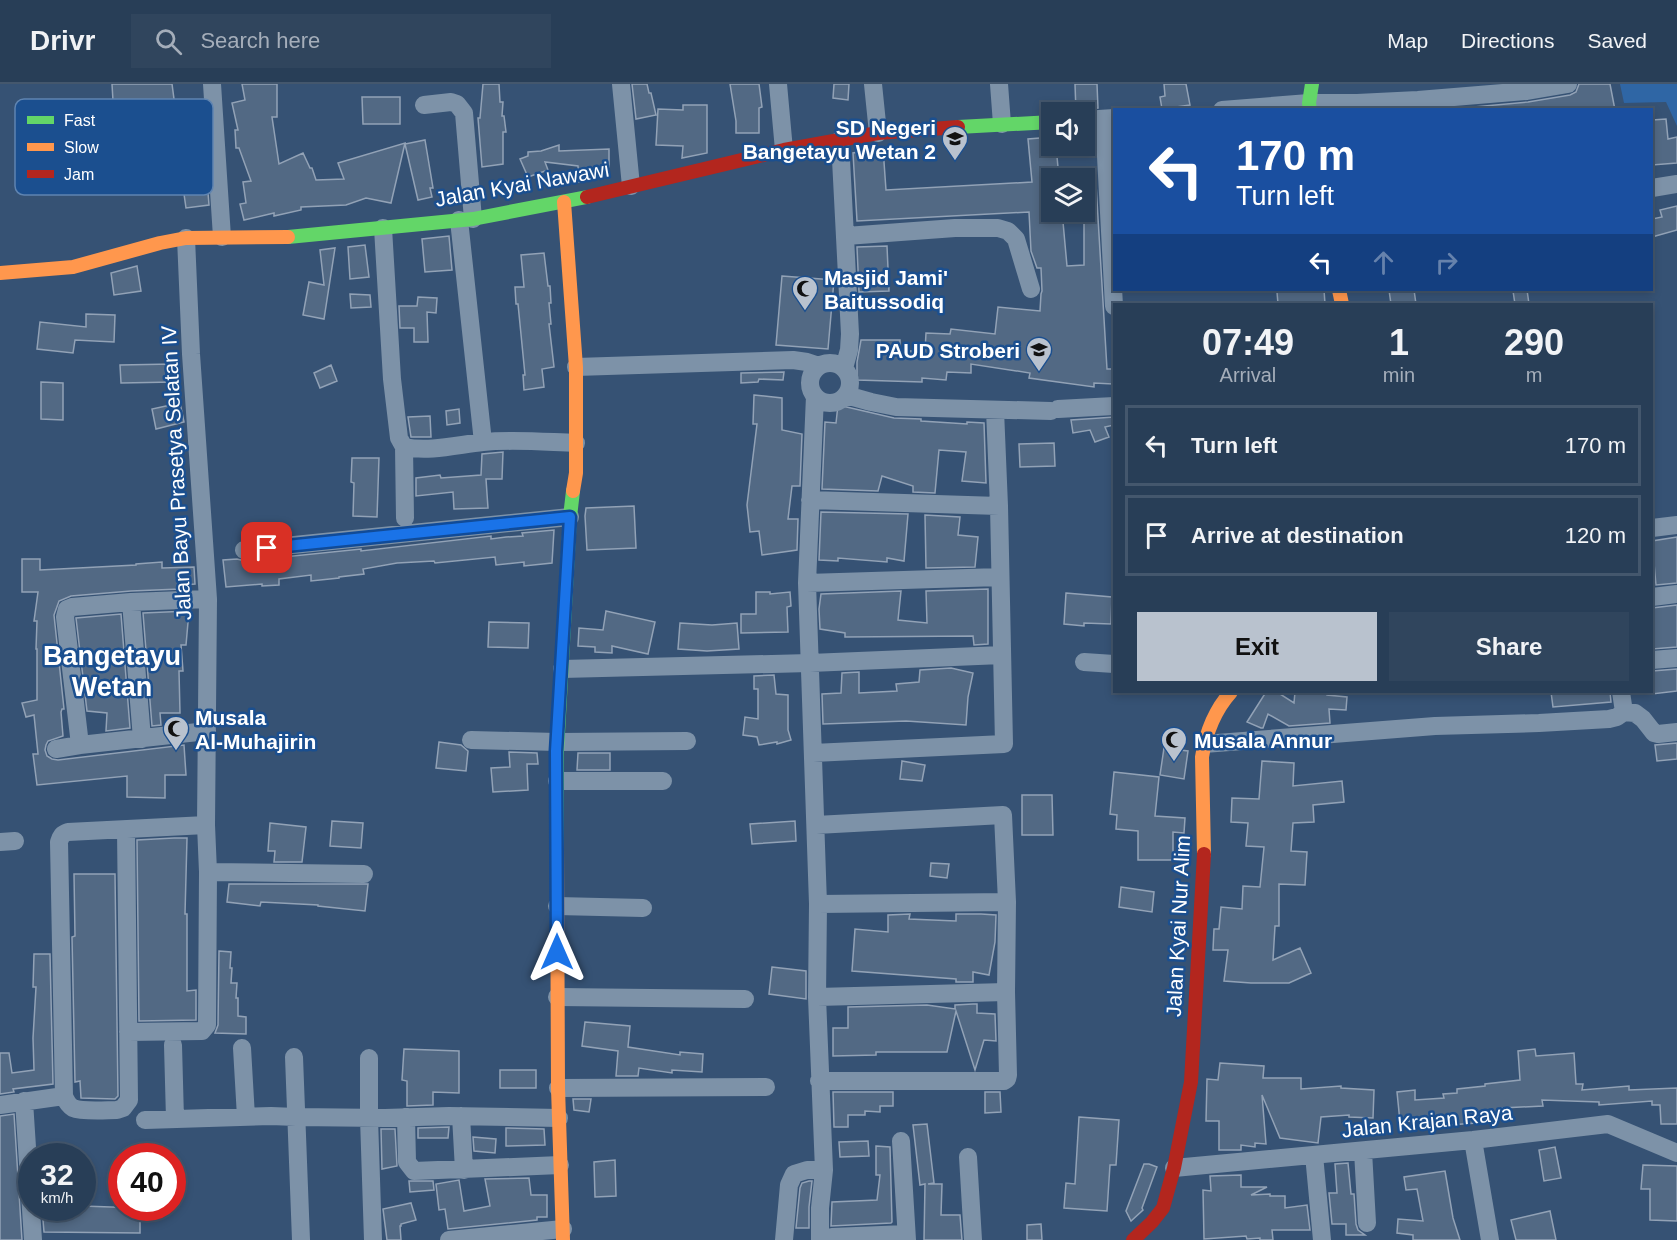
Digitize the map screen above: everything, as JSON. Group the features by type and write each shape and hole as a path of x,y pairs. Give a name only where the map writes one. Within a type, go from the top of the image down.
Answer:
{"street":[{"path":"212,84 213,99"},
{"path":"621,84 631,186"},
{"path":"778,84 784,150"},
{"path":"873,84 878,133"},
{"path":"999,84 1002,124"},
{"path":"1310,106 1312,84"},
{"path":"1266,108 1418,100 1527,91 1568,84"},
{"path":"213,99 222,237"},
{"path":"423,105 451,102 457,104 464,113 466,220 483,442"},
{"path":"1109,118 1113,268"},
{"name":"Jalan Kyai Nawawi","path":"0,273 64,269 186,238 295,237 466,220 564,202 784,150 878,133 1041,122"},
{"path":"840,140 850,334 844,368"},
{"path":"1653,188 1677,184"},
{"path":"448,1240 563,1235 558,1088 557,742 570,517 576,473 576,367 564,202"},
{"path":"383,228 393,390 399,438 404,447 405,518"},
{"path":"846,236 955,228 998,228 1008,231 1016,239 1030,289"},
{"name":"Jalan Bayu Prasetya Selatan IV","path":"128,1032 202,1031 207,1025 208,599 190,354 186,238"},
{"path":"576,367 793,360 819,366 831,363 844,368 850,381 849,389 841,400 827,403 815,396 811,390 812,376 819,366"},
{"path":"846,395 896,407 1054,410 1113,406"},
{"path":"815,396 807,582 818,904 816,997 824,1170 820,1208 826,1238 907,1237 902,1141"},
{"path":"813,753 1004,744 995,410"},
{"path":"404,447 416,449 483,442 576,443"},
{"path":"810,500 999,506"},
{"path":"244,550 570,517"},
{"path":"1653,528 1677,525"},
{"path":"807,582 1000,577"},
{"path":"1653,597 1677,594"},
{"path":"80,745 64,617 67,609 131,602 208,599"},
{"path":"131,602 142,739"},
{"path":"562,669 1002,656"},
{"path":"1653,660 1677,658"},
{"path":"1084,662 1113,664"},
{"name":"Jalan Kyai Nur Alim","path":"1140,1237 1163,1208 1174,1168 1191,1082 1204,845 1202,777 1204,744 1210,724 1220,704 1230,693"},
{"path":"1621,693 1624,712"},
{"path":"1204,744 1435,726 1609,719 1624,712 1635,713 1654,733 1677,732"},
{"path":"56,749 207,731"},
{"path":"471,740 687,741"},
{"path":"557,781 663,781"},
{"path":"816,825 1011,814 1007,902 1007,1079 1004,1081 819,1082"},
{"path":"126,830 129,1100 126,1105 117,1110 78,1109 67,1103 64,1096 58,842 63,834 68,832 206,825"},
{"path":"208,872 364,874"},
{"path":"818,904 1007,902"},
{"path":"557,906 643,908"},
{"path":"816,997 1006,992"},
{"path":"557,997 745,999"},
{"path":"173,1045 175,1119"},
{"path":"242,1048 246,1117"},
{"path":"294,1058 302,1240"},
{"path":"369,1058 373,1240"},
{"path":"558,1088 766,1087"},
{"path":"0,1104 64,1096"},
{"path":"24,1101 33,1240"},
{"path":"145,1120 271,1116 296,1118 460,1116 559,1118"},
{"path":"460,1116 464,1170"},
{"path":"405,1117 407,1162 416,1171 560,1165"},
{"name":"Jalan Krajan Raya","path":"1174,1168 1473,1140 1608,1124 1677,1153"},
{"path":"1473,1140 1490,1240"},
{"path":"1362,1150 1367,1223"},
{"path":"1314,1155 1322,1240"},
{"path":"968,1157 973,1240"},
{"path":"784,1240 789,1185 794,1174 807,1170 824,1170"}],"shaded area":[{"path":"1620,84 1677,84 1677,126 1666,102 1624,103"}],"building":[{"path":"112,84 172,84 174,99 113,99"},
{"path":"242,84 277,84 277,117 272,117 279,164 303,153 316,180 344,179 338,163 405,143 391,203 366,198 346,205 301,207 301,210 244,220 240,204 246,203 243,182 251,181 239,148 236,148 235,130 238,130 232,103 245,100"},
{"path":"483,84 499,84 506,132 503,132 503,164 482,167 478,118 480,118"},
{"path":"632,84 647,84 656,115 636,119"},
{"path":"730,84 759,84 762,107 759,108 759,133 736,133"},
{"path":"834,84 849,84 848,100 833,98"},
{"path":"1075,84 1097,84 1098,108 1095,108 1095,102 1076,102"},
{"path":"1164,84 1186,84 1190,105 1162,108 1160,97 1165,96"},
{"path":"1579,84 1610,84 1615,108 1462,108 1528,102 1576,92"},
{"path":"362,97 400,97 400,124 363,124"},
{"path":"683,105 707,105 707,153 682,158 683,146 656,145 658,109 683,110"},
{"path":"1666,119 1668,139 1677,137 1677,163 1653,165 1653,120"},
{"path":"1041,138 1041,156 1057,156 1058,168 1041,168 1041,222 1063,222 1067,266 1084,265 1084,222 1095,222 1096,184 1107,369 1113,369 1113,384 1094,383 1094,387 1029,378 1030,373 971,364 971,373 947,372 946,380 922,378 922,382 857,380 861,340 900,340 900,351 925,351 926,333 950,334 951,329 995,334 998,307 1040,311 1042,291 1041,268 1037,268 1031,251 1029,212 857,221 853,153 883,148 886,190 1032,182 1028,139"},
{"path":"425,140 433,188 430,188 432,197 418,200 405,144"},
{"path":"559,145 559,151 609,149 609,167 596,167 596,179 579,182 578,166 545,162 548,170 528,177 520,159 528,156 528,152 541,151"},
{"path":"184,195 208,195 209,205 186,208"},
{"path":"1677,206 1677,230 1653,237 1653,219 1662,217 1660,210"},
{"path":"449,236 452,270 425,272 422,239"},
{"path":"365,245 369,277 350,279 348,247"},
{"path":"887,246 889,291 859,292 857,247"},
{"path":"335,248 324,319 303,315 309,282 324,285 320,250"},
{"path":"544,253 548,286 550,286 551,324 549,324 554,367 542,369 544,387 524,390 523,375 525,375 515,287 524,287 521,255"},
{"path":"137,266 141,291 114,295 111,273"},
{"name":"Masjid Jami' Baitussodiq","path":"782,276 834,280 828,349 776,345"},
{"path":"1324,291 1325,303 1278,303 1277,292"},
{"path":"1389,291 1414,291 1416,303 1391,303"},
{"path":"1513,291 1527,291 1529,303 1515,303"},
{"path":"350,294 370,295 371,307 351,308"},
{"path":"418,297 437,298 436,313 427,312 428,342 414,342 414,328 400,328 399,306 417,306"},
{"path":"86,314 115,315 114,342 75,340 73,353 37,349 40,322 86,327"},
{"path":"173,364 174,382 121,383 120,365"},
{"path":"331,365 337,381 320,388 314,373"},
{"path":"784,372 783,380 759,379 758,382 741,383 741,373"},
{"path":"41,382 63,383 63,420 41,419"},
{"path":"754,395 782,398 782,430 802,434 800,486 792,486 788,519 798,519 797,550 762,555 759,531 750,532 747,505 757,424 753,424"},
{"path":"180,403 184,422 156,429 152,409"},
{"path":"838,405 894,418 967,424 967,422 984,423 986,483 962,481 966,452 939,450 935,493 913,492 913,486 882,476 878,491 822,489 825,422 836,423"},
{"path":"459,409 460,423 447,425 446,411"},
{"path":"430,416 431,437 411,437 408,417"},
{"path":"1113,417 1113,425 1105,427 1109,437 1095,442 1090,430 1073,433 1071,420"},
{"path":"1054,443 1055,466 1020,467 1019,444"},
{"path":"503,452 502,479 486,479 488,508 454,509 453,492 416,496 416,478 440,475 441,478 481,475 482,454"},
{"path":"352,458 379,458 377,517 353,516"},
{"path":"634,506 636,548 587,550 586,508"},
{"path":"821,512 908,514 904,561 887,558 887,562 838,558 838,561 819,560"},
{"path":"925,515 960,517 958,535 978,537 975,567 926,568"},
{"path":"554,530 552,563 524,566 524,562 496,565 495,557 435,563 434,561 397,563 363,569 364,574 339,578 311,581 311,575 279,579 279,585 226,587 223,560 245,561 361,549 361,551 491,536 491,539 523,536 522,533"},
{"path":"1677,537 1677,583 1656,585 1653,541"},
{"path":"22,559 40,559 40,570 162,562 162,568 194,567 195,584 179,585 180,589 71,596 59,601 54,615 64,709 61,712 63,736 48,741 45,750 47,756 58,760 184,745 186,775 165,775 165,798 127,797 127,776 37,785 33,754 38,754 34,715 26,717 22,703 37,700 37,621 34,621 38,592 22,592"},
{"path":"988,589 988,644 974,645 973,636 845,637 845,633 820,629 821,594 901,591 898,620 927,623 926,591"},
{"path":"756,592 770,592 770,594 790,592 791,606 787,607 788,632 741,633 741,614 756,614"},
{"path":"1066,593 1112,597 1111,624 1084,623 1084,626 1064,624"},
{"path":"1677,605 1677,647 1653,649 1653,608"},
{"path":"189,611 186,645 181,645 183,671 179,671 180,713 160,713 161,725 152,726 143,613"},
{"path":"606,611 655,622 648,654 612,646 612,653 595,652 595,647 578,646 579,628 603,630"},
{"path":"121,614 130,728 106,731 107,713 87,711 76,618"},
{"path":"489,622 529,623 528,648 488,647"},
{"path":"680,623 712,625 737,623 739,649 707,651 678,649"},
{"path":"951,668 973,673 966,725 906,721 823,724 822,694 841,693 842,673 859,672 859,693 897,691 896,684 919,682 920,670"},
{"path":"1677,669 1677,691 1652,694 1653,671"},
{"path":"774,675 776,694 788,695 788,730 791,740 759,745 757,737 743,735 745,717 758,719 758,689 754,689 754,676"},
{"path":"1265,693 1279,693 1294,703 1295,693 1327,693 1327,695 1347,697 1346,710 1329,709 1330,723 1289,726 1268,714 1263,728 1247,722"},
{"path":"1551,693 1610,693 1611,702 1553,707"},
{"path":"439,742 461,745 468,751 466,771 436,768"},
{"path":"1677,743 1677,759 1657,761 1655,745"},
{"name":"Musala Annur","path":"1164,748 1188,751 1184,779 1160,775"},
{"path":"509,752 537,753 538,764 527,764 528,790 493,792 491,768 510,767"},
{"path":"578,753 610,753 610,770 577,770"},
{"path":"902,761 925,765 922,781 900,779"},
{"path":"1262,761 1294,763 1293,786 1342,781 1344,802 1313,805 1314,822 1293,823 1291,851 1307,852 1305,885 1279,884 1279,926 1275,926 1273,960 1300,948 1311,973 1289,983 1224,981 1228,950 1213,950 1214,929 1219,929 1221,907 1242,909 1243,886 1260,887 1264,847 1246,846 1248,823 1231,822 1232,798 1259,799"},
{"path":"1114,772 1159,777 1155,816 1185,818 1184,833 1173,832 1173,860 1138,860 1138,831 1116,829 1117,815 1110,814"},
{"path":"1022,795 1052,795 1053,835 1022,835"},
{"path":"332,821 363,823 361,848 330,846"},
{"path":"795,821 796,841 752,844 750,824"},
{"path":"270,823 306,827 302,862 274,862 275,851 268,851"},
{"path":"187,838 185,914 187,914 187,991 196,990 196,1020 139,1021 137,840"},
{"path":"931,863 949,864 947,878 930,876"},
{"path":"74,874 115,874 118,1096 115,1099 81,1098 80,1081 75,1082 72,937 75,936"},
{"path":"229,884 368,884 365,911 318,905 261,902 260,906 227,902"},
{"path":"1121,887 1154,892 1152,912 1119,907"},
{"path":"910,914 909,919 956,921 956,914 996,915 995,942 989,975 973,972 973,982 956,982 956,979 852,971 855,929 888,932 888,915"},
{"path":"219,951 231,952 231,983 237,983 238,1016 246,1017 246,1034 215,1033 218,1025"},
{"path":"34,954 50,954 53,1084 13,1089 14,1092 0,1094 0,1053 9,1053 12,1073 34,1070 36,987 33,987"},
{"path":"772,967 806,971 806,999 769,994"},
{"path":"977,1004 977,1013 995,1014 996,1041 984,1040 975,1070 956,1011 947,1052 876,1052 876,1055 833,1056 833,1028 848,1028 848,1007 927,1005 955,1009 955,1005"},
{"path":"585,1022 630,1026 628,1047 680,1055 680,1052 703,1054 702,1072 672,1070 672,1073 639,1068 638,1076 616,1076 618,1051 582,1046"},
{"path":"404,1049 459,1051 459,1093 433,1092 433,1105 407,1106 407,1081 402,1080"},
{"path":"1535,1049 1536,1056 1574,1053 1576,1084 1583,1084 1582,1090 1629,1086 1629,1090 1677,1088 1677,1124 1661,1124 1660,1105 1652,1105 1652,1101 1599,1105 1599,1102 1542,1100 1543,1106 1502,1108 1503,1115 1475,1117 1476,1123 1422,1127 1422,1120 1400,1122 1397,1092 1415,1090 1415,1100 1444,1098 1443,1094 1457,1093 1457,1089 1520,1080 1518,1051"},
{"path":"1220,1063 1264,1066 1263,1078 1301,1078 1301,1089 1341,1086 1341,1088 1374,1090 1373,1118 1349,1117 1349,1115 1321,1117 1318,1143 1280,1138 1262,1095 1266,1144 1255,1143 1255,1147 1241,1145 1241,1150 1219,1150 1219,1121 1206,1121 1207,1079 1218,1080"},
{"path":"500,1070 536,1070 536,1088 500,1088"},
{"path":"833,1092 893,1092 893,1106 880,1106 880,1112 865,1111 865,1115 848,1115 848,1127 834,1127"},
{"path":"985,1092 1000,1092 1001,1112 985,1113"},
{"path":"573,1099 591,1099 589,1112 574,1110"},
{"path":"14,1114 18,1221 21,1221 22,1240 0,1240 0,1116"},
{"path":"1079,1117 1119,1120 1116,1165 1110,1165 1107,1211 1064,1208 1066,1183 1075,1184"},
{"path":"927,1124 934,1183 928,1184 942,1184 941,1215 960,1215 962,1240 924,1240 925,1184 920,1185 913,1125"},
{"path":"449,1127 448,1138 418,1138 418,1128"},
{"path":"506,1128 544,1129 545,1145 506,1146"},
{"path":"381,1129 395,1129 397,1166 382,1169"},
{"path":"473,1137 496,1139 495,1153 474,1151"},
{"path":"868,1141 869,1156 840,1157 839,1142"},
{"path":"876,1146 890,1147 892,1222 831,1226 832,1202 877,1200 880,1175 876,1175"},
{"path":"1555,1147 1561,1178 1544,1181 1539,1150"},
{"path":"615,1160 616,1196 595,1197 594,1162"},
{"path":"1348,1163 1351,1194 1354,1194 1356,1224 1358,1230 1365,1235 1346,1235 1346,1224 1332,1224 1329,1193 1337,1193 1335,1164"},
{"path":"1144,1164 1157,1167 1143,1210 1131,1221 1126,1211"},
{"path":"1643,1165 1677,1166 1677,1221 1650,1220 1650,1189 1641,1189"},
{"path":"1445,1171 1453,1218 1460,1240 1413,1240 1413,1235 1397,1233 1398,1219 1423,1221 1417,1189 1406,1190 1404,1177"},
{"path":"1241,1175 1241,1187 1267,1187 1251,1195 1285,1196 1285,1208 1307,1205 1310,1230 1272,1230 1273,1240 1247,1239 1246,1236 1204,1239 1203,1190 1211,1191 1210,1176"},
{"path":"529,1178 531,1195 547,1195 547,1217 448,1229 445,1209 439,1210 436,1184 459,1180 464,1211 490,1206 485,1179"},
{"path":"409,1181 433,1181 434,1190 410,1192"},
{"path":"812,1181 809,1228 796,1228 800,1188 802,1183"},
{"path":"411,1203 416,1220 401,1224 401,1240 387,1240 383,1209"},
{"path":"96,1206 108,1207 108,1221 140,1221 140,1233 44,1232 43,1221 96,1221"},
{"path":"1550,1211 1556,1240 1516,1240 1511,1220"},
{"path":"1041,1224 1042,1240 1027,1240 1027,1225"}],"traffic: fast":[{"path":"1310,108 1312,84"},
{"path":"958,127 1041,123"},
{"path":"288,237 473,219 587,197"},
{"path":"557,847 557,751 573,491"}],"traffic: slow":[{"path":"564,202 576,367 576,473 573,491"},
{"path":"0,273 73,267 186,238 288,237"},
{"path":"1339,291 1342,303"},
{"path":"1204,854 1202,757 1212,722 1230,693"},
{"path":"557,847 558,1088 563,1240"}],"traffic: jam":[{"path":"587,197 784,150 878,133 958,127"},
{"path":"1133,1240 1163,1208 1174,1168 1191,1082 1204,854"}],"place":[{"name":"SD Negeri Bangetayu Wetan 2","path":"955,162"},
{"name":"Masjid Jami' Baitussodiq","path":"805,312"},
{"name":"PAUD Stroberi","path":"1039,373"},
{"name":"Musala Al-Muhajirin","path":"176,752"},
{"name":"Musala Annur","path":"1174,763"}],"district":[{"name":"Bangetayu Wetan","path":"112,672"}],"route":[{"path":"267,548 570,517 556,751 557,952"}]}
